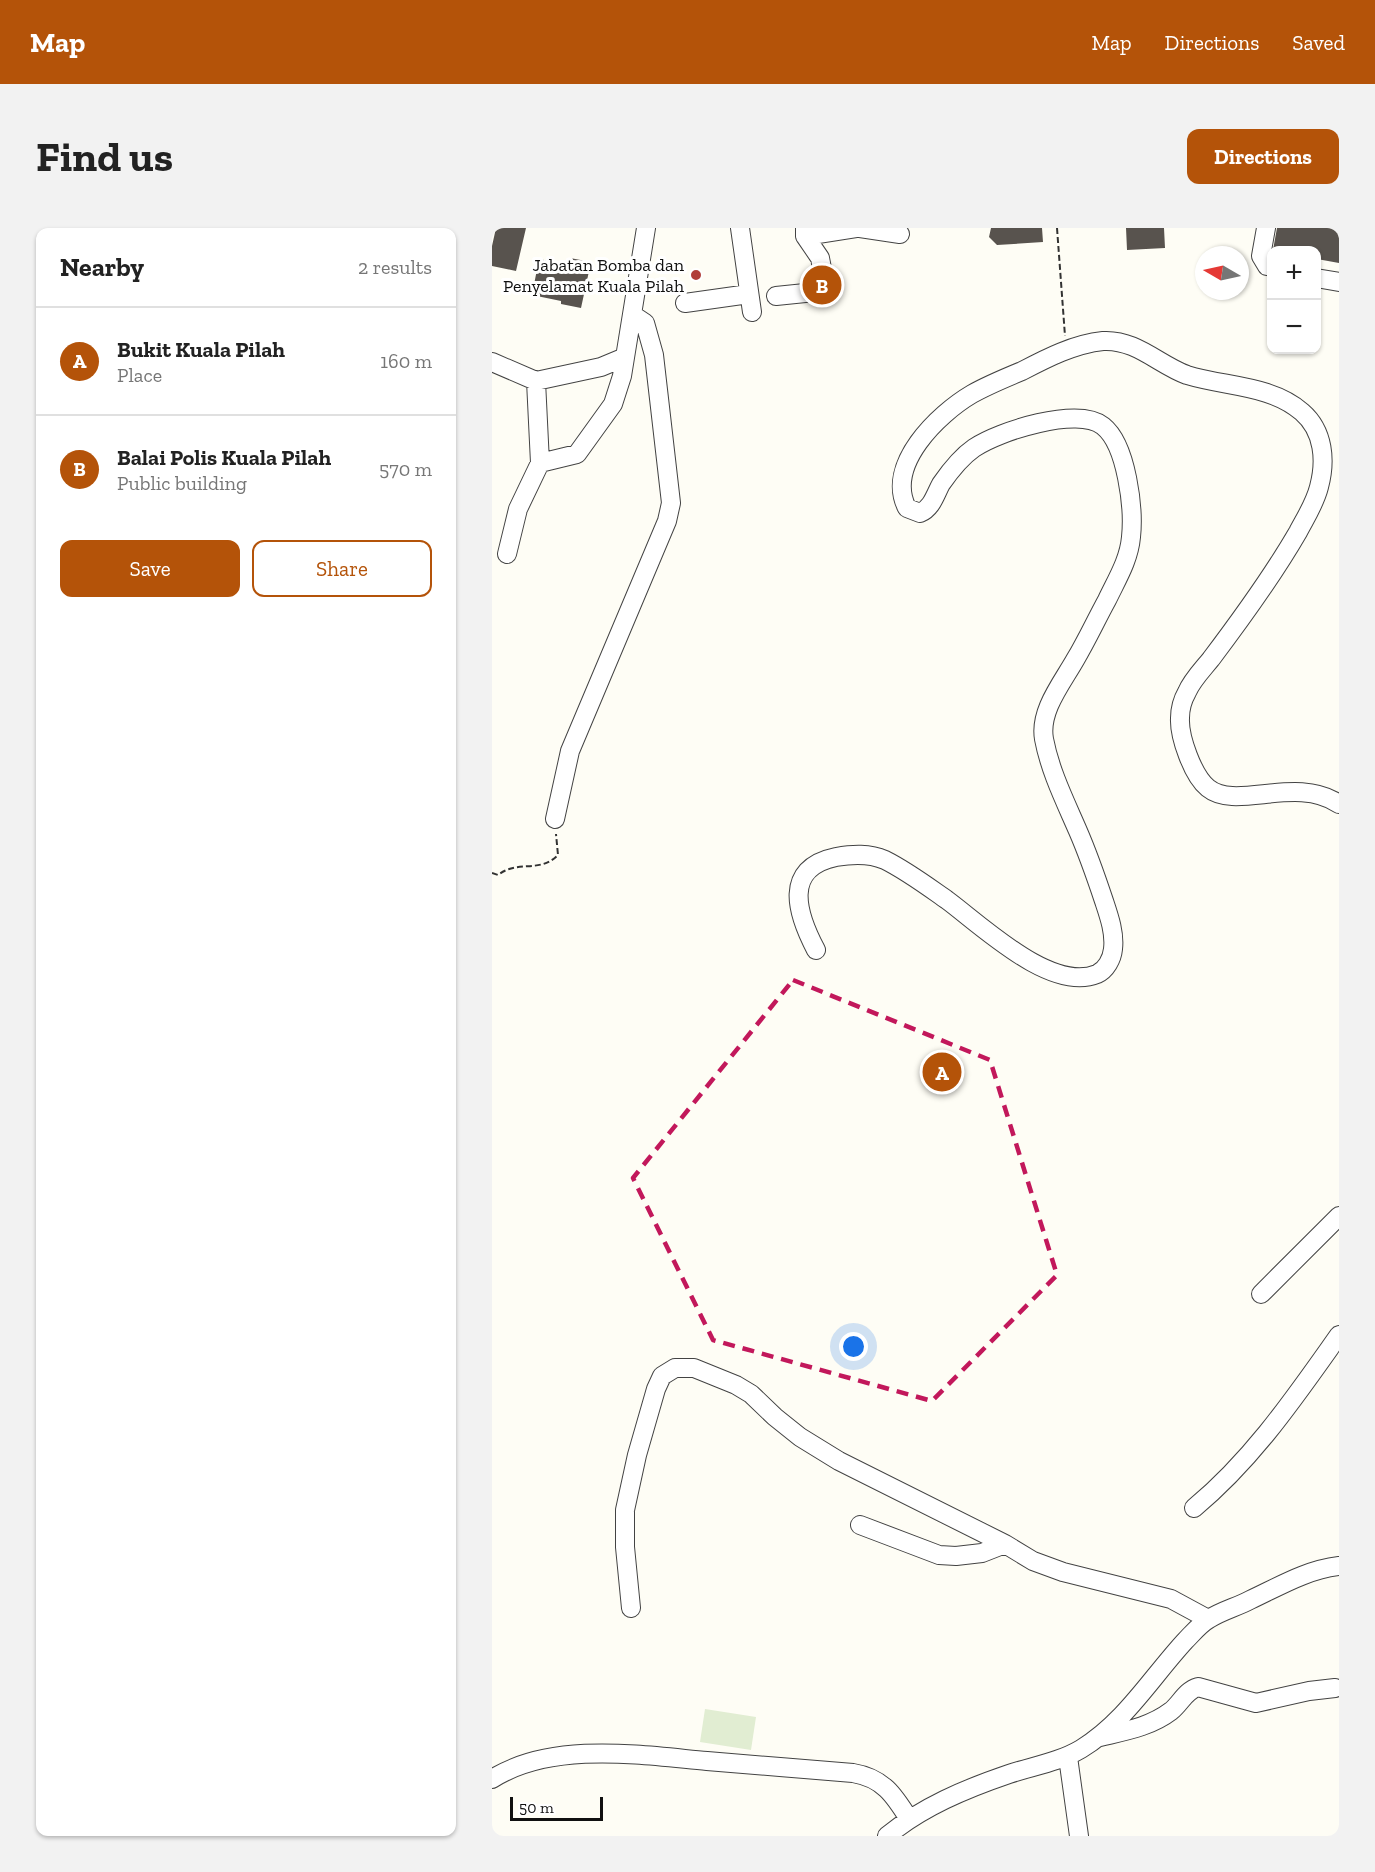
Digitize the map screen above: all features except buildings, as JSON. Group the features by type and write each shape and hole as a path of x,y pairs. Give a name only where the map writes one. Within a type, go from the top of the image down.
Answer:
{"street":[{"path":"540,463 577,454 613,404 622,376 645,228"},
{"path":"740,228 752,312"},
{"path":"776,296 815,291 824,279 820,258 805,232 858,228 900,234"},
{"path":"1266,228 1261,256 1267,266"},
{"path":"1321,279 1339,282"},
{"path":"685,303 749,294"},
{"path":"555,819 570,751 668,521 671,503 654,355 645,323 633,315"},
{"path":"816,950 806,931 800,912 798,892 801,880 808,870 820,862 852,855 868,855 883,859 913,876 998,941 1025,959 1052,972 1082,976 1101,972 1113,951 1110,919 1095,875 1057,783 1046,748 1043,727 1052,701 1127,560 1132,527 1124,469 1116,440 1104,427 1088,420 1064,420 1030,425 993,437 973,448 957,462 926,510 920,513 907,508 902,488 910,454 946,412 972,394 1066,350 1103,341 1130,345 1187,375 1278,396 1304,413 1316,427 1322,446 1323,466 1314,502 1276,570 1187,691 1180,719 1188,754 1199,779 1209,789 1231,796 1291,791 1310,792 1328,797 1339,804"},
{"path":"492,362 536,381 601,368 625,357"},
{"path":"507,554 518,509 540,463 536,381"},
{"path":"1261,1294 1339,1216"},
{"path":"1194,1508 1236,1470 1283,1414 1339,1335"},
{"path":"631,1608 625,1547 625,1510 637,1455 662,1376 675,1368 694,1368 736,1385 751,1394 800,1437 839,1461 1005,1544 1034,1561 1063,1572 1171,1599 1208,1619"},
{"path":"860,1525 939,1555 982,1553 1005,1544"},
{"path":"887,1836 909,1819 969,1789 1009,1774 1068,1757 1099,1738 1136,1701 1186,1640 1208,1619 1311,1571 1339,1566"},
{"path":"1099,1738 1153,1722 1172,1710 1190,1689 1198,1688 1256,1703 1309,1691 1335,1688"},
{"path":"492,1779 506,1770 562,1755 589,1753 672,1757 853,1773 868,1775 883,1785 895,1796 909,1819"},
{"path":"1068,1757 1079,1836"}],"path":[{"path":"1057,228 1065,341"},
{"path":"492,873 498,875 508,867 549,864 558,855 555,819"}],"highlighted area":[{"path":"793,980 990,1060 1057,1275 932,1401 713,1340 633,1178"}],"green space":[{"path":"705,1709 756,1717 751,1750 700,1742"}],"place":[{"name":"Jabatan Bomba dan Penyelamat Kuala Pilah","path":"696,275"},
{"name":"Balai Polis Kuala Pilah","path":"822,285"},
{"name":"Bukit Kuala Pilah","path":"942,1072"}]}
